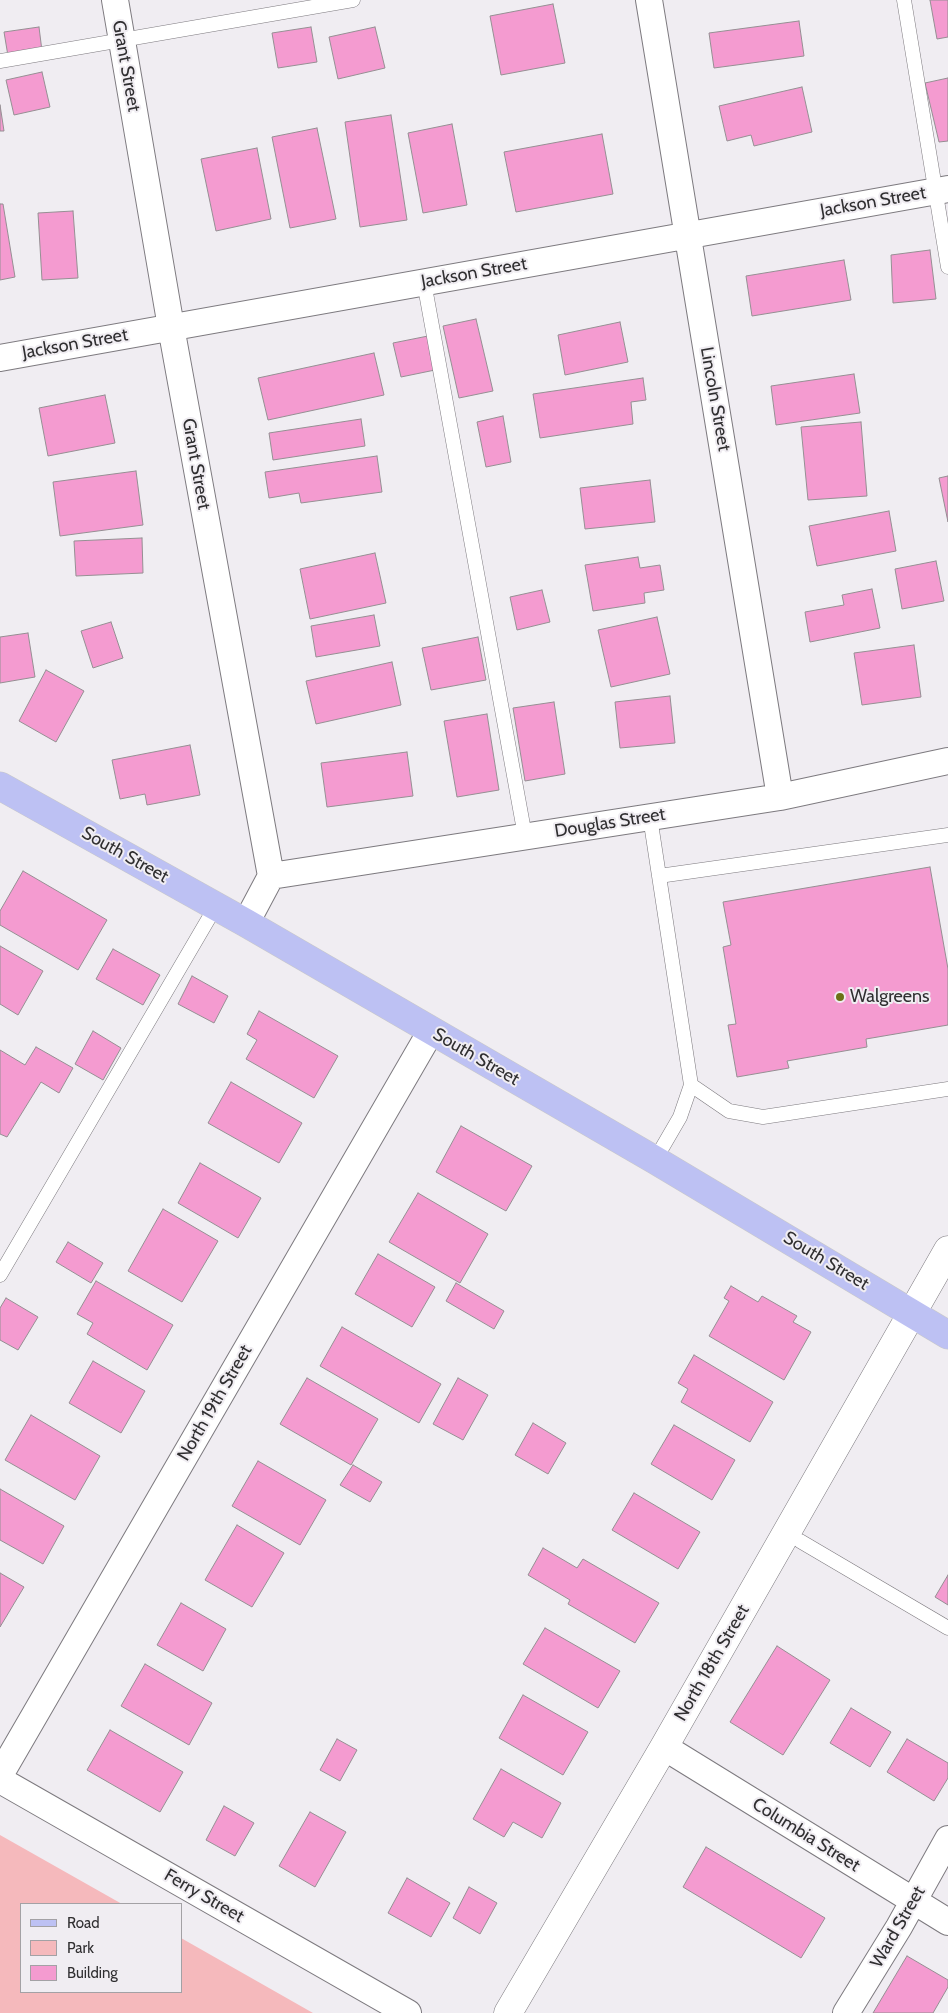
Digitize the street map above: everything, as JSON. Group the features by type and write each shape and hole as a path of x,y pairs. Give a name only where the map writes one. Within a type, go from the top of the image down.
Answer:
{"main road":[{"name":"South Street","path":"0,786 246,923 656,1160 911,1311 948,1335"},
{"name":"North 18th Street","path":"508,2013 664,1747 911,1311 948,1250"}],"street":[{"name":"Grant Street","path":"115,0 171,327 271,876"},
{"name":"Lincoln Street","path":"649,0 780,798"},
{"name":"Jackson Street","path":"0,358 941,190"},
{"name":"Douglas Street","path":"271,876 780,798 948,761"},
{"path":"246,923 271,876"},
{"name":"North 19th Street","path":"0,1775 431,1031"},
{"name":"Columbia Street","path":"664,1747 948,1922"},
{"name":"Ferry Street","path":"0,1780 408,2013"},
{"name":"Ward Street","path":"846,2013 948,1840"}],"lane":[{"path":"0,61 121,38 353,0"},
{"path":"904,0 941,190 948,267"},
{"path":"424,282 525,836"},
{"path":"650,817 691,1085 680,1117 656,1160"},
{"path":"659,876 948,835"},
{"path":"0,1274 216,906"},
{"path":"691,1085 729,1111 763,1117 948,1089"},
{"path":"800,1541 948,1628"}],"green space":[{"path":"0,1835 120,1903 20,1903 20,1993 182,1993 182,1939 313,2013 0,2013"}],"building":[{"path":"930,0 948,0 948,37 937,39"},
{"path":"553,4 565,63 501,75 490,16"},
{"path":"799,21 804,56 714,68 709,33"},
{"path":"39,27 42,51 8,56 4,32"},
{"path":"311,27 317,62 278,68 272,33"},
{"path":"375,27 385,68 338,79 329,37"},
{"path":"42,72 50,107 14,115 6,80"},
{"path":"948,78 948,141 939,142 925,83"},
{"path":"802,87 812,132 754,146 751,135 727,141 719,106"},
{"path":"0,105 4,131 0,131"},
{"path":"391,115 407,220 360,227 345,122"},
{"path":"452,124 467,205 423,213 408,133"},
{"path":"317,128 336,219 290,228 272,137"},
{"path":"602,134 613,194 516,212 504,152"},
{"path":"257,148 271,219 216,231 201,159"},
{"path":"0,204 3,204 15,277 0,280"},
{"path":"73,211 78,278 42,280 38,213"},
{"path":"930,250 936,299 893,303 891,255"},
{"path":"844,260 851,300 752,316 746,276"},
{"path":"476,319 493,391 459,398 443,326"},
{"path":"620,322 628,362 565,375 558,335"},
{"path":"428,336 435,370 401,377 393,343"},
{"path":"374,353 384,395 268,420 258,378"},
{"path":"854,374 860,413 776,425 771,386"},
{"path":"643,378 646,400 631,402 633,424 540,438 533,394"},
{"path":"105,395 115,443 48,456 39,408"},
{"path":"503,416 511,462 486,467 477,422"},
{"path":"361,419 365,446 273,460 269,433"},
{"path":"861,422 867,496 808,500 801,427"},
{"path":"377,456 382,492 301,503 299,493 269,498 265,472"},
{"path":"136,471 143,525 60,536 53,482"},
{"path":"948,476 948,522 939,478"},
{"path":"650,480 655,522 585,529 580,488"},
{"path":"889,511 896,551 817,566 809,526"},
{"path":"142,538 143,573 76,576 74,541"},
{"path":"375,553 386,603 310,619 300,569"},
{"path":"638,557 640,568 660,565 664,590 644,593 645,603 593,611 585,565"},
{"path":"936,561 944,601 902,609 895,569"},
{"path":"872,589 880,628 810,642 805,612 844,605 842,595"},
{"path":"542,590 550,622 517,630 510,597"},
{"path":"374,615 380,646 316,657 311,626"},
{"path":"657,617 670,674 611,687 598,630"},
{"path":"111,622 123,658 93,668 81,631"},
{"path":"28,633 35,677 0,683 0,637"},
{"path":"478,637 486,680 431,690 422,648"},
{"path":"914,645 921,697 862,705 854,653"},
{"path":"392,662 401,705 316,724 306,681"},
{"path":"46,670 84,691 56,742 19,721"},
{"path":"670,696 675,743 620,748 615,702"},
{"path":"554,702 565,774 525,781 513,708"},
{"path":"487,714 499,790 457,797 444,721"},
{"path":"190,745 200,795 147,805 145,794 120,799 112,760"},
{"path":"407,752 413,796 327,807 321,763"},
{"name":"Walgreens","path":"930,867 948,969 948,1025 866,1039 867,1047 787,1061 789,1068 737,1077 728,1025 736,1024 723,947 731,945 723,902"},
{"path":"23,871 107,920 78,970 0,925 0,911"},
{"path":"0,946 43,971 18,1015 0,1004"},
{"path":"113,949 160,975 143,1005 96,979"},
{"path":"192,976 228,996 214,1023 178,1004"},
{"path":"259,1011 338,1056 314,1098 246,1059 257,1040 247,1034"},
{"path":"93,1031 121,1048 103,1080 75,1064"},
{"path":"36,1047 73,1068 59,1093 41,1082 7,1137 0,1134 0,1050 25,1065"},
{"path":"231,1082 302,1123 279,1163 208,1123"},
{"path":"461,1126 532,1166 506,1211 436,1172"},
{"path":"200,1163 261,1198 238,1238 178,1203"},
{"path":"418,1193 488,1234 460,1283 389,1242"},
{"path":"163,1209 218,1241 182,1302 128,1271"},
{"path":"68,1242 103,1263 91,1283 56,1262"},
{"path":"378,1254 435,1287 412,1327 355,1294"},
{"path":"96,1281 173,1325 147,1370 87,1334 93,1323 77,1314"},
{"path":"456,1283 504,1311 494,1329 446,1301"},
{"path":"731,1286 758,1302 762,1296 797,1316 793,1322 811,1332 784,1380 709,1336 729,1301 724,1298"},
{"path":"6,1298 38,1317 18,1350 0,1340 0,1308"},
{"path":"342,1327 441,1384 419,1423 320,1366"},
{"path":"694,1355 773,1402 750,1442 681,1402 688,1389 678,1383"},
{"path":"93,1361 145,1391 121,1433 69,1403"},
{"path":"307,1378 378,1419 351,1465 280,1424"},
{"path":"458,1378 488,1395 463,1440 433,1424"},
{"path":"31,1415 100,1456 75,1500 5,1460"},
{"path":"533,1423 566,1443 548,1474 515,1455"},
{"path":"674,1425 735,1460 712,1500 651,1464"},
{"path":"258,1461 326,1500 300,1545 232,1506"},
{"path":"353,1465 382,1482 370,1502 340,1485"},
{"path":"0,1489 64,1526 43,1564 0,1540"},
{"path":"634,1493 700,1532 678,1569 612,1530"},
{"path":"237,1525 284,1553 252,1607 205,1580"},
{"path":"543,1548 577,1568 583,1559 659,1603 635,1643 568,1604 570,1600 528,1575"},
{"path":"0,1573 24,1587 0,1627"},
{"path":"948,1575 948,1605 935,1597"},
{"path":"181,1603 226,1629 203,1671 157,1645"},
{"path":"545,1628 620,1671 598,1708 523,1664"},
{"path":"777,1646 830,1680 783,1755 730,1722"},
{"path":"145,1664 212,1703 189,1745 121,1706"},
{"path":"523,1695 588,1732 563,1775 499,1738"},
{"path":"851,1708 891,1732 870,1767 830,1743"},
{"path":"110,1730 183,1772 160,1812 87,1770"},
{"path":"337,1739 357,1750 340,1781 320,1770"},
{"path":"907,1739 948,1763 948,1778 934,1801 887,1772"},
{"path":"501,1769 561,1803 542,1838 513,1822 504,1837 473,1819"},
{"path":"224,1806 254,1823 235,1856 206,1840"},
{"path":"310,1812 346,1832 315,1887 279,1866"},
{"path":"706,1847 825,1918 801,1958 683,1887"},
{"path":"407,1878 450,1903 431,1937 388,1913"},
{"path":"469,1887 497,1903 480,1934 453,1918"},
{"path":"907,1956 948,1980 948,1987 933,2013 873,2013"}],"place":[{"name":"Walgreens","path":"840,997"}]}
